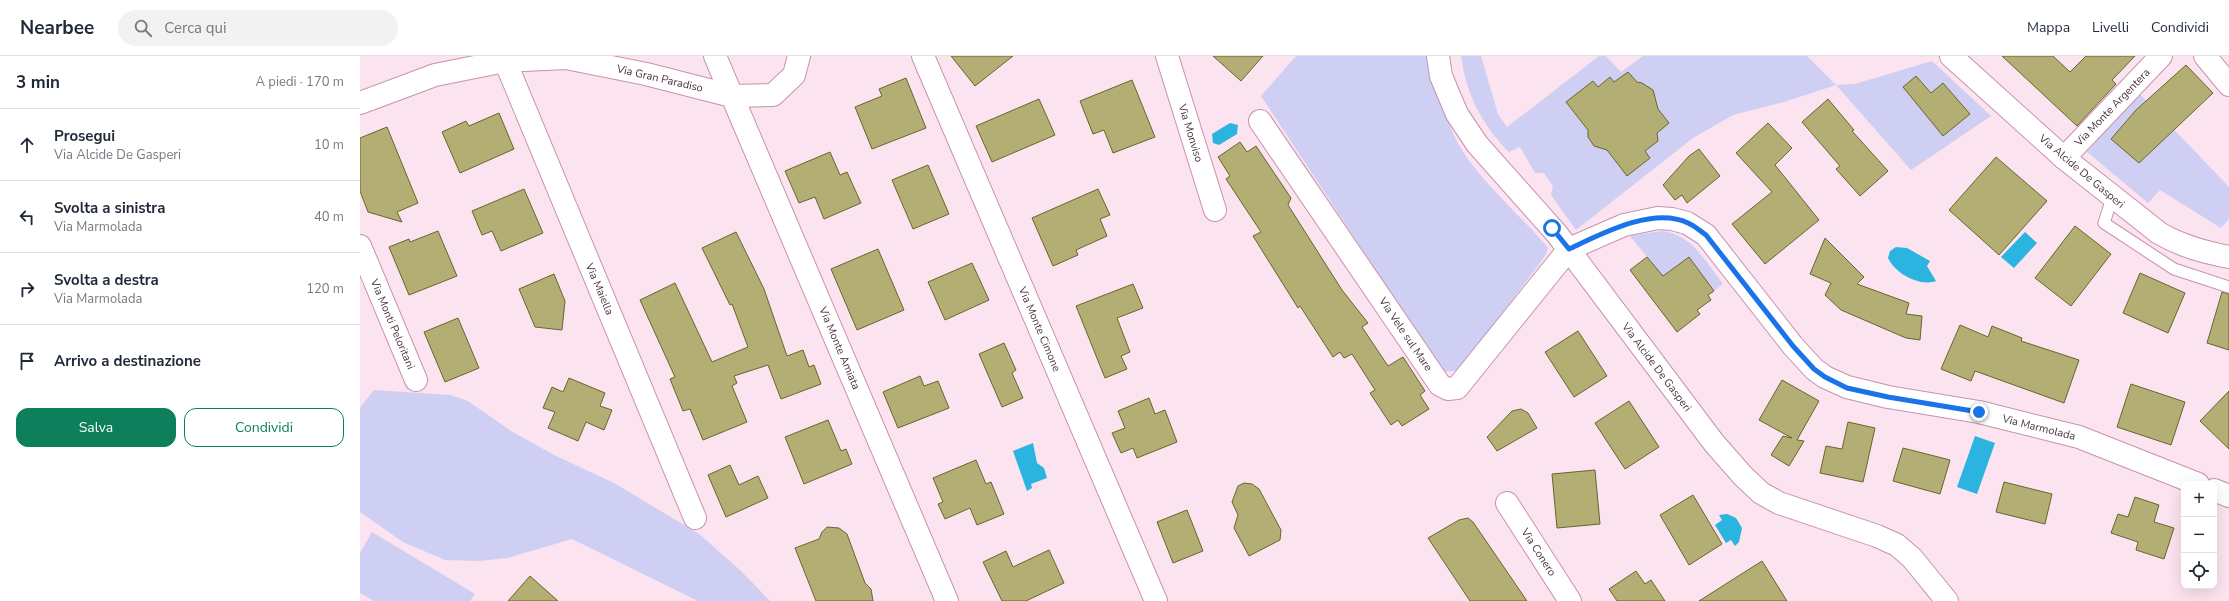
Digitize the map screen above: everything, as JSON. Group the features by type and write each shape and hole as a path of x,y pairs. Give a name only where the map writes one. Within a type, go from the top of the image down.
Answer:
{"street":[{"name":"Via Monte Amiata","path":"715,56 948,601"},
{"name":"Via Gran Paradiso","path":"360,102 435,75 504,58 566,58 646,74 732,96 773,95 794,75 799,56"},
{"name":"Via Monte Cimone","path":"923,56 1156,601"},
{"name":"Via Monviso","path":"1167,56 1215,210"},
{"name":"Via Alcide De Gasperi","path":"1438,56 1441,76 1457,114 1476,144 1569,249 1714,443 1751,484 1780,504 1877,536 1897,546 1912,558 1946,601"},
{"name":"Via Alcide De Gasperi","path":"1951,56 2064,158 2112,198 2159,233 2174,242 2229,257"},
{"name":"Via Monte Argentera","path":"2064,158 2161,56"},
{"path":"2205,56 2229,85"},
{"name":"Via Maiella","path":"504,58 695,518"},
{"name":"Via Vele sul Mare","path":"1260,121 1440,385 1448,389 1457,388 1569,249"},
{"name":"Via Marmolada","path":"1569,249 1624,225 1641,220 1672,219 1687,223 1706,235 1793,346 1814,369 1825,377 1847,388 1979,412 2078,437 2190,481"},
{"name":"Via Monti Peloritani","path":"360,246 416,380"},
{"path":"2217,491 2229,496"},
{"name":"Via Conero","path":"1507,504 1570,601"}],"lane":[{"path":"2112,198 2104,223 2174,269 2229,287"}],"shaded area":[{"path":"1296,56 1432,56 1446,114 1453,133 1461,148 1471,163 1496,193 1548,248 1545,256 1460,370 1443,372 1261,96"},
{"path":"1461,56 1481,56 1498,114 1507,127 1599,56 1606,56 1621,72 1643,56 1807,56 1836,85 1784,102 1733,115 1693,138 1576,230 1551,195 1553,186 1544,173 1535,173 1520,147 1509,152 1499,142 1483,120 1471,96 1463,70"},
{"path":"1932,61 1991,116 1911,170 1836,85 1855,84"},
{"path":"2138,92 2229,187 2229,219 2221,228 2160,190 2148,203 2087,152"},
{"path":"1662,231 1673,233 1690,243 1704,258 1723,284 1714,291 1689,257 1663,276 1630,236"},
{"path":"374,390 450,395 468,401 511,431 554,455 614,483 699,534 741,571 770,601 698,601 572,539 507,558 479,561 445,560 403,542 360,512 360,408"},
{"path":"372,532 475,594 470,601 374,601 360,593 360,553"}],"water":[{"path":"1230,123 1238,125 1237,134 1219,145 1213,143 1212,134"},
{"path":"2025,232 2037,243 2014,268 2001,257"},
{"path":"1896,247 1907,248 1930,261 1927,266 1936,281 1922,282 1915,280 1896,269 1888,258 1890,251"},
{"path":"1975,436 1995,443 1977,494 1957,487"},
{"path":"1033,443 1037,463 1044,468 1047,478 1031,484 1032,488 1027,491 1013,451"},
{"path":"1727,514 1736,518 1742,528 1739,542 1735,546 1731,540 1726,543 1715,525 1722,520 1719,515"}],"building":[{"path":"951,56 1013,56 975,86"},
{"path":"1213,56 1263,56 1241,81"},
{"path":"2002,56 2053,56 2070,72 2086,56 2135,56 2112,80 2116,84 2077,126"},
{"path":"2186,65 2213,93 2139,163 2111,139 2136,110"},
{"path":"1628,72 1637,82 1642,83 1653,90 1658,109 1669,123 1657,133 1658,141 1645,151 1650,158 1627,176 1607,150 1594,146 1588,137 1588,130 1566,102 1593,81 1598,87 1610,77 1614,82"},
{"path":"1916,76 1931,93 1943,83 1970,114 1943,136 1903,87"},
{"path":"906,78 926,128 872,149 855,107 882,96 879,89"},
{"path":"1132,80 1155,137 1113,153 1104,130 1093,134 1080,101"},
{"path":"1039,99 1055,135 992,162 976,126"},
{"path":"1828,99 1854,130 1852,131 1888,171 1860,196 1836,169 1840,166 1802,122"},
{"path":"499,113 514,149 460,173 442,132 466,121 469,126"},
{"path":"1768,123 1792,148 1775,165 1819,220 1765,264 1732,224 1772,192 1736,153"},
{"path":"387,127 418,203 397,212 402,222 368,212 360,191 360,138"},
{"path":"1240,142 1247,152 1256,146 1291,198 1288,205 1342,290 1368,323 1362,327 1388,366 1403,357 1425,391 1420,395 1429,409 1402,426 1398,420 1391,425 1370,393 1375,390 1352,354 1344,358 1340,352 1333,357 1300,306 1298,308 1253,236 1261,232 1226,179 1230,176 1218,157"},
{"path":"1699,149 1720,176 1687,203 1682,195 1675,200 1663,185 1689,156"},
{"path":"830,152 840,175 847,172 861,203 824,219 815,197 799,203 785,171"},
{"path":"1996,157 2047,201 1999,255 1949,210"},
{"path":"928,165 949,214 913,229 892,180"},
{"path":"524,189 543,233 501,251 492,231 482,235 472,211"},
{"path":"1098,189 1110,215 1100,219 1107,236 1076,250 1078,255 1053,266 1032,218"},
{"path":"2075,226 2111,254 2071,306 2035,278"},
{"path":"438,231 457,276 409,295 389,247 409,239 410,242"},
{"path":"736,232 764,289 787,356 803,350 809,367 814,365 821,384 781,399 768,365 734,376 737,383 732,386 747,422 703,440 690,409 683,411 670,379 675,377 640,300 675,283 712,362 748,347 732,304 730,305 702,248"},
{"path":"1825,238 1864,277 1857,284 1909,303 1906,314 1922,316 1920,340 1906,338 1841,310 1825,295 1831,283 1810,274"},
{"path":"878,249 904,310 857,330 831,269"},
{"path":"1647,257 1663,276 1689,257 1714,291 1708,295 1711,300 1697,310 1700,314 1677,332 1630,270"},
{"path":"972,263 989,300 945,320 928,282"},
{"path":"2140,273 2185,293 2168,333 2123,313"},
{"path":"554,274 565,301 562,330 535,327 519,289"},
{"path":"1133,284 1143,308 1117,318 1130,352 1121,356 1127,369 1105,378 1076,306"},
{"path":"2222,292 2229,294 2229,350 2207,343"},
{"path":"458,318 479,368 445,382 424,332"},
{"path":"1960,325 1988,337 1992,326 2022,338 2021,341 2079,360 2064,403 1975,371 1971,381 1941,369"},
{"path":"1578,331 1607,376 1574,397 1545,352"},
{"path":"1004,343 1016,370 1012,373 1023,398 1002,407 979,354"},
{"path":"920,376 924,386 938,381 949,408 898,428 883,392"},
{"path":"569,378 605,393 600,406 612,410 604,430 586,422 578,441 548,428 555,412 543,408 552,387 563,392"},
{"path":"1782,380 1819,401 1797,440 1804,441 1789,466 1771,455 1783,436 1792,438 1759,420"},
{"path":"2131,384 2185,402 2171,445 2117,427"},
{"path":"2229,391 2229,449 2200,421"},
{"path":"1149,398 1155,414 1165,410 1177,442 1137,458 1133,448 1121,453 1112,433 1125,428 1118,411"},
{"path":"1629,401 1659,447 1625,469 1595,423"},
{"path":"1521,409 1528,413 1537,428 1497,451 1487,437 1512,411"},
{"path":"828,420 841,451 846,449 852,464 804,484 785,437"},
{"path":"1848,422 1875,428 1863,482 1820,473 1826,446 1842,449"},
{"path":"1903,448 1950,460 1940,494 1893,481"},
{"path":"976,460 986,484 991,482 1004,514 977,525 970,508 945,519 938,504 943,502 933,478"},
{"path":"730,465 739,485 758,476 768,498 726,517 708,475"},
{"path":"1595,470 1600,524 1557,528 1552,474"},
{"path":"2004,482 2052,494 2045,524 1996,512"},
{"path":"1244,483 1252,484 1259,489 1281,530 1280,540 1249,556 1234,528 1238,515 1232,502 1238,486"},
{"path":"1693,495 1722,544 1689,565 1660,515"},
{"path":"2135,497 2159,505 2154,522 2174,528 2164,559 2136,550 2138,542 2111,533 2118,514 2128,517"},
{"path":"1187,510 1203,551 1173,563 1157,522"},
{"path":"1468,518 1473,522 1527,601 1470,601 1428,538 1459,520"},
{"path":"827,527 839,528 847,534 865,583 871,589 873,601 816,601 795,548 819,539 822,532"},
{"path":"1049,550 1064,583 1026,601 1002,601 983,562 1006,551 1013,567"},
{"path":"1762,561 1787,601 1699,601"},
{"path":"1636,571 1645,584 1651,580 1665,601 1617,601 1609,589"},
{"path":"530,576 558,601 508,601"}],"route":[{"path":"1552,228 1569,249 1599,235 1641,220 1658,218 1672,219 1687,223 1706,235 1793,346 1814,369 1825,377 1847,388 1888,397 1979,412"}]}
